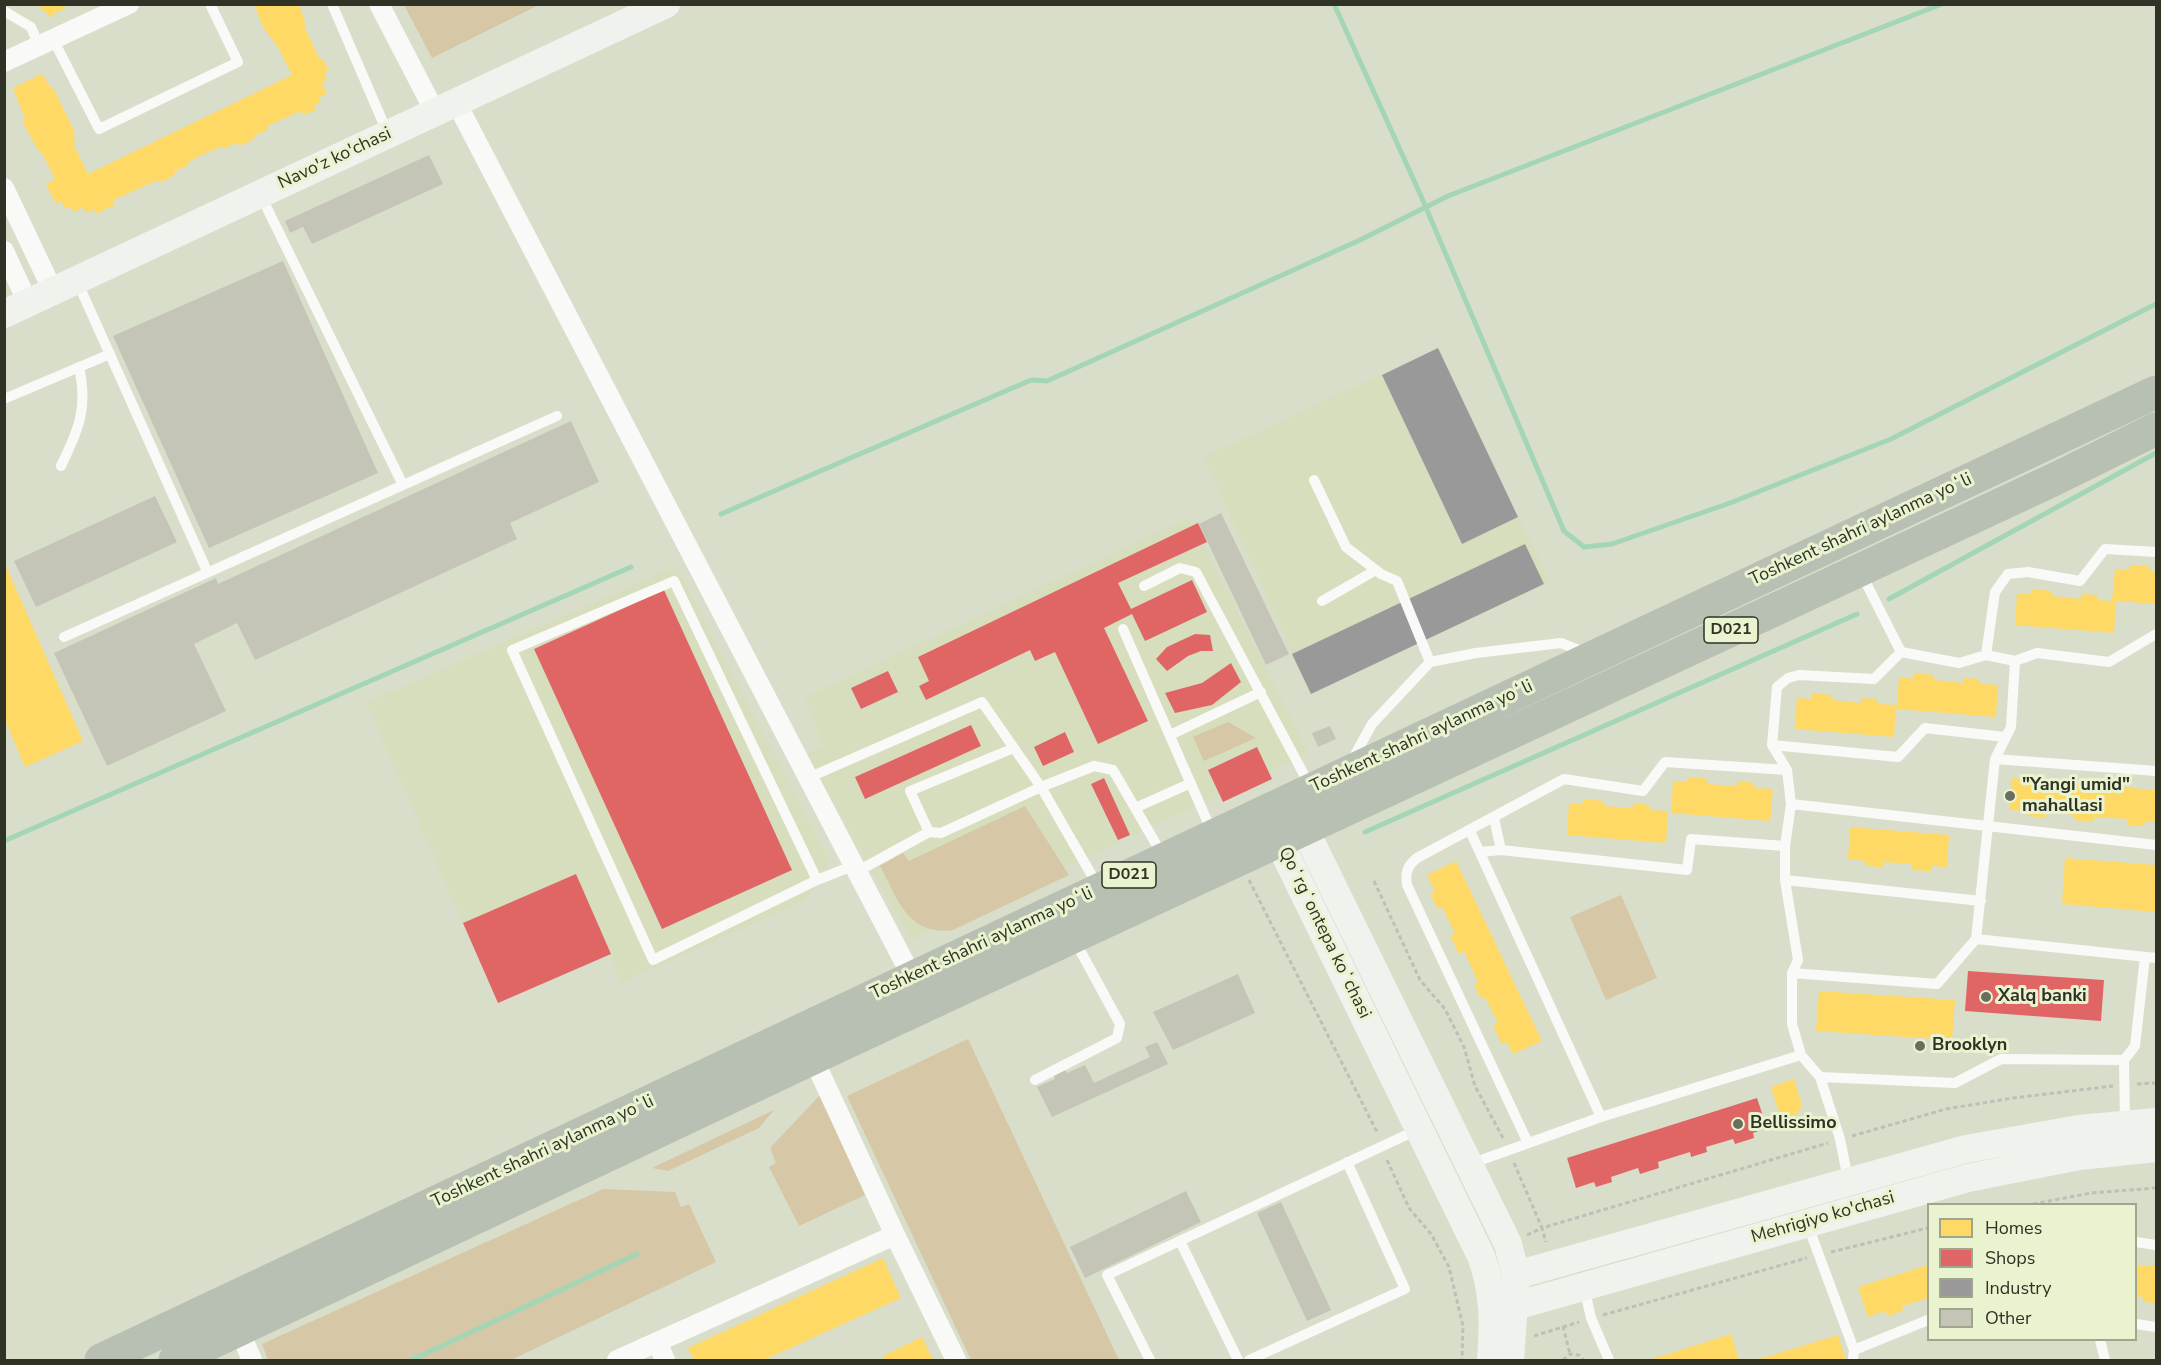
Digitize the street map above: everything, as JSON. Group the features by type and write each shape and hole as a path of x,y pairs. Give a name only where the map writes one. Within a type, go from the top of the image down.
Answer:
{"highway":[{"name":"Toshkent shahri aylanma yoʻli","path":"101,1360 2157,392"},
{"name":"Toshkent shahri aylanma yoʻli","path":"176,1360 813,1059 1860,571 2157,429"},
{"path":"2038,448 2034,457 2036,467 2043,476 2053,480"},
{"path":"1845,537 1857,542 1863,549 1864,560 1860,571"}],"main road":[{"name":"Navo'z ko'chasi","path":"41,297 666,4"},
{"name":"Qoʻrgʻontepa koʻchasi","path":"1278,805 1419,1129 1481,1256 1490,1282 1505,1309 1519,1350"},
{"name":"Qoʻrgʻontepa koʻchasi","path":"1292,836 1470,1164 1508,1244 1516,1275 1491,1360"},
{"name":"Mehrigiyo ko'chasi","path":"1516,1275 1966,1149 2125,1124 2157,1122"},
{"name":"Mehrigiyo ko'chasi","path":"1505,1309 1583,1284 1957,1181 2079,1156 2157,1149"}],"street":[{"path":"4,62 129,4"},
{"path":"379,4 446,107 810,777 912,977"},
{"path":"4,188 41,297"},
{"path":"4,251 41,297"},
{"path":"813,1059 895,1236 956,1360"},
{"path":"617,1360 895,1236"},
{"path":"239,1330 252,1360"},
{"path":"657,1342 665,1360"}],"lane":[{"path":"4,11 31,27 46,42 99,129 238,62 210,4"},
{"path":"332,4 388,134"},
{"path":"260,194 402,483"},
{"path":"41,297 110,354 207,572"},
{"path":"4,399 110,354"},
{"path":"61,465 80,423 85,394 79,367"},
{"path":"64,637 402,483 557,416"},
{"path":"1314,480 1346,547 1376,570 1397,581 1430,662"},
{"path":"1986,655 1995,592 2008,574 2028,572 2080,581 2105,549 2157,552"},
{"path":"1144,586 1180,568 1196,572 1312,789"},
{"path":"1322,601 1376,570"},
{"path":"1860,571 1901,652"},
{"path":"817,880 674,581 512,650 653,960 817,880 856,868 929,832 941,833 1041,787 1094,766 1113,770 1165,858"},
{"path":"1123,629 1214,835"},
{"path":"1901,652 1959,663 1986,655 2015,661 2037,653 2109,662 2157,634"},
{"path":"1345,773 1372,724 1430,662 1476,653 1561,643 1593,656"},
{"path":"1849,1180 1840,1140 1820,1077 1801,1055 1792,1024 1792,973 1798,960 1785,880 1785,846 1791,804 1787,770 1772,745 1777,687 1788,678 1799,675 1874,680 1901,652"},
{"path":"1792,973 1937,984 1976,939 1995,759 2011,727 2015,661"},
{"path":"1170,735 1261,692"},
{"path":"810,777 982,702 1041,787 1100,889"},
{"path":"1772,745 1898,757 1925,728 2005,737"},
{"path":"929,832 909,791 1014,748"},
{"path":"1995,759 2157,771"},
{"path":"1528,1143 1407,885 1407,869 1411,863 1564,779 1643,791 1665,762 1787,770"},
{"path":"1135,808 1191,783"},
{"path":"1791,804 1987,828 2157,845"},
{"path":"1494,819 1501,850"},
{"path":"1470,831 1601,1117"},
{"path":"1480,852 1501,850 1687,870 1691,839 1785,846"},
{"path":"1785,880 1981,901"},
{"path":"1035,1080 1117,1038 1120,1024 1074,938"},
{"path":"1976,939 2151,957 2135,1046 2124,1060 2125,1124"},
{"path":"1470,1164 1601,1117 1801,1055"},
{"path":"1820,1077 1955,1083 2001,1059 2124,1060"},
{"path":"1150,1360 1107,1275 1419,1129"},
{"path":"1249,1360 1405,1289 1347,1162"},
{"path":"1807,1222 1854,1355 1927,1321"},
{"path":"1180,1241 1238,1360"},
{"path":"2137,1242 2157,1245"},
{"path":"1583,1284 1591,1318 1609,1360"},
{"path":"2137,1324 2157,1327"},
{"path":"2100,1341 2105,1360"}],"path":[{"path":"1239,861 1384,1144 1389,1167 1409,1208 1431,1234 1449,1267 1463,1326 1462,1360"},
{"path":"1374,881 1420,980 1445,1009 1464,1047 1475,1086 1509,1150 1542,1228"},
{"path":"1523,1237 1542,1228 1946,1109 2013,1098 2157,1083"},
{"path":"2038,1203 2091,1193 2157,1188"},
{"path":"1519,1350 1539,1333 1819,1255 1927,1228"},
{"path":"1563,1326 1570,1354"},
{"path":"1563,1360 1570,1354 1579,1355 1583,1360"}],"shaded area":[{"path":"404,5 539,5 432,58"},
{"path":"1438,348 1550,582 1311,694 1203,457"},
{"path":"1190,517 1309,753 911,940 806,754 823,746 805,697"},
{"path":"676,566 829,859 820,882 804,901 621,983 611,954 498,1003 366,703"},
{"path":"1228,722 1256,738 1204,761 1193,737"},
{"path":"1025,806 1069,875 953,930 925,927 906,913 880,866 903,853 909,861"},
{"path":"1621,895 1657,978 1606,1000 1570,917"},
{"path":"968,1039 1119,1360 971,1360 847,1096"},
{"path":"820,1095 865,1195 799,1226 769,1167 776,1163 770,1148"},
{"path":"774,1110 759,1128 668,1171 652,1168"},
{"path":"603,1189 675,1192 681,1207 689,1204 716,1262 511,1360 268,1360 262,1344"}],"building: Homes":[{"path":"37,4 68,4 58,13 56,11 51,18"},
{"path":"254,4 299,4 306,25 304,26 320,60 323,59 329,71 324,73 327,80 322,83 327,94 319,97 321,102 314,105 316,110 303,115 301,111 267,126 268,130 253,136 255,139 239,146 236,143 223,149 222,146 189,161 190,164 174,172 175,175 113,200 115,205 96,214 94,209 86,213 83,207 73,212 70,206 65,209 61,201 56,204 46,184 55,179 22,121 25,119 13,88 42,74 51,88 53,87 75,133 73,134 76,141 73,143 88,174 292,75 278,47 263,27"},
{"path":"5,564 83,741 25,767 5,720"},
{"path":"2130,565 2150,566 2150,571 2156,572 2156,604 2116,601 2114,633 2015,625 2017,594 2031,594 2032,589 2052,591 2052,596 2081,599 2081,594 2098,595 2098,600 2112,601 2115,569 2129,570"},
{"path":"1914,673 1934,675 1934,680 1963,683 1963,678 1980,679 1980,684 1998,685 1996,717 1896,709 1894,737 1795,729 1797,698 1811,699 1812,693 1832,695 1832,700 1861,703 1861,698 1878,699 1878,704 1897,705 1899,677 1913,679"},
{"path":"1688,777 1708,779 1708,784 1737,786 1737,781 1754,783 1754,788 1773,789 1770,821 1671,813 1673,781 1688,782"},
{"path":"2012,778 2156,790 2156,822 2145,821 2144,826 2127,825 2128,819 2094,817 2094,822 2074,820 2074,815 2045,812 2045,818 2028,816 2028,811 2009,810"},
{"path":"1584,799 1604,801 1604,806 1633,808 1633,803 1650,805 1650,810 1668,811 1666,843 1567,835 1569,803 1583,804"},
{"path":"1850,827 1949,835 1947,867 1932,866 1932,871 1912,870 1912,864 1883,862 1883,867 1866,866 1866,861 1848,859"},
{"path":"2065,858 2156,865 2156,912 2062,904"},
{"path":"1456,861 1542,1041 1513,1054 1507,1042 1502,1044 1493,1026 1498,1023 1485,997 1481,999 1474,984 1478,982 1464,951 1459,954 1450,936 1455,933 1442,907 1438,909 1430,894 1435,892 1427,875"},
{"path":"1819,991 1955,1000 1952,1040 1816,1031"},
{"path":"1794,1079 1802,1106 1797,1114 1781,1119 1771,1087"},
{"path":"883,1258 901,1298 764,1360 694,1360 688,1348"},
{"path":"1927,1265 1927,1298 1902,1306 1903,1311 1887,1316 1885,1311 1868,1317 1858,1287"},
{"path":"2137,1265 2156,1266 2156,1303 2143,1302 2143,1297 2137,1296"},
{"path":"1731,1334 1739,1360 1649,1360"},
{"path":"1838,1335 1846,1360 1756,1360"},
{"path":"922,1337 933,1360 885,1360 883,1356"}],"building: Shops":[{"path":"1198,523 1207,542 1118,583 1131,609 1192,580 1207,612 1145,641 1132,614 1104,628 1148,721 1098,744 1055,652 1035,661 1030,650 926,700 919,686 929,681 918,657"},
{"path":"664,590 792,870 662,929 534,649"},
{"path":"1195,634 1210,635 1213,651 1201,651 1188,656 1167,671 1156,659 1167,647"},
{"path":"1231,663 1241,682 1212,705 1175,713 1165,693 1202,683"},
{"path":"888,671 898,692 861,709 851,688"},
{"path":"971,725 981,746 865,799 855,777"},
{"path":"1065,732 1074,752 1043,766 1034,747"},
{"path":"1257,747 1272,779 1223,802 1208,770"},
{"path":"1104,778 1130,835 1118,840 1091,784"},
{"path":"576,874 611,954 498,1003 463,923"},
{"path":"1968,971 2104,980 2101,1021 1965,1011"},
{"path":"1757,1098 1767,1128 1753,1133 1754,1138 1735,1144 1733,1139 1706,1147 1707,1152 1691,1157 1690,1152 1658,1162 1659,1168 1640,1174 1638,1168 1611,1177 1612,1182 1596,1187 1594,1182 1576,1188 1567,1158"}],"building: Industry":[{"path":"1438,348 1518,517 1462,544 1382,375"},
{"path":"1525,544 1544,584 1311,694 1292,654"}],"building: Other":[{"path":"429,155 443,184 312,244 303,227 290,233 285,221"},
{"path":"283,261 378,473 209,548 113,336"},
{"path":"571,421 599,482 510,523 517,539 255,660 237,623 194,644 226,711 107,766 54,653 216,578 218,584"},
{"path":"155,496 177,542 36,607 14,561"},
{"path":"1221,513 1289,654 1266,665 1199,524"},
{"path":"1330,726 1336,739 1318,747 1312,733"},
{"path":"1238,974 1255,1013 1173,1050 1153,1012"},
{"path":"1157,1042 1168,1064 1052,1117 1037,1087 1055,1079 1054,1075 1065,1070 1067,1073 1085,1065 1094,1083 1150,1057 1145,1047"},
{"path":"1186,1191 1201,1222 1085,1278 1070,1247"},
{"path":"1281,1202 1331,1310 1307,1321 1257,1213"}],"waterway":[{"path":"1334,4 1421,196 1564,531 1584,547 1612,544 1730,503 1891,439 2156,304"},
{"path":"721,514 1031,380 1047,381 1360,240 1448,196 1942,4"},
{"path":"1889,599 2156,453"},
{"path":"4,841 631,567"},
{"path":"1365,832 1857,614"},
{"path":"412,1360 637,1254"}],"place":[{"name":"\"Yangi umid\" mahallasi","path":"2010,796"},
{"name":"Xalq banki","path":"1986,997"},
{"name":"Brooklyn","path":"1920,1046"},
{"name":"Bellissimo","path":"1738,1124"}]}
